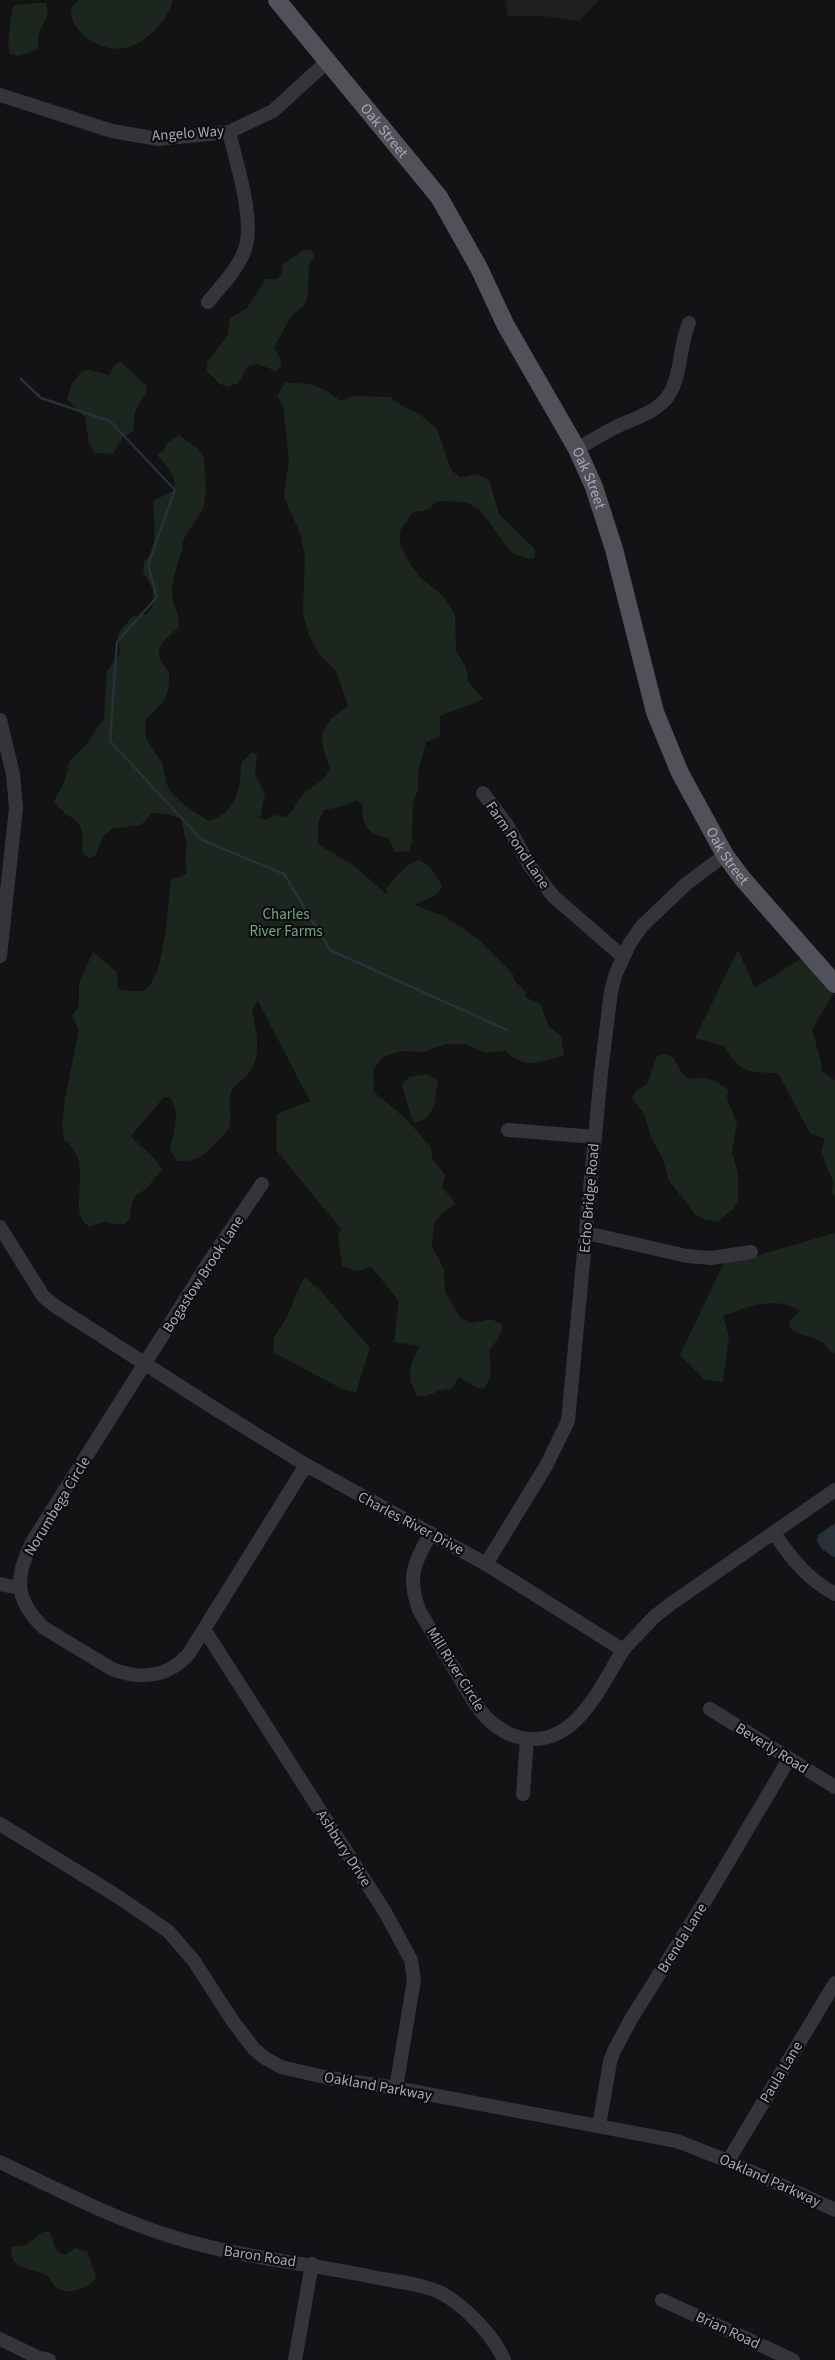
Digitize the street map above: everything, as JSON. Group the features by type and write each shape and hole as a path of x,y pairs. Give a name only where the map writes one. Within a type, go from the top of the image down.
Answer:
{"main road":[{"name":"Oak Street","path":"277,0 329,60 439,197 479,268 505,324 577,449 594,486 614,549 655,712 680,774 725,855 742,878 835,984"}],"street":[{"name":"Angelo Way","path":"0,95 121,132 158,138 229,132 273,111 329,60"},
{"path":"208,302 236,266 246,248 248,227 243,191 229,132"},
{"path":"577,449 616,427 637,419 662,403 674,386 681,345 689,323"},
{"path":"0,720 13,774 16,808 0,956"},
{"name":"Farm Pond Lane","path":"483,793 507,825 530,866 553,896 622,956"},
{"name":"Echo Bridge Road","path":"486,1564 546,1466 568,1421 611,992 622,956 642,926 661,907 686,884 725,855"},
{"path":"508,1130 595,1137"},
{"name":"Bogastow Brook Lane","path":"145,1364 262,1184"},
{"name":"Charles River Drive","path":"0,1227 42,1296 145,1364 306,1465 486,1564 622,1650"},
{"path":"586,1233 687,1256 711,1258 751,1252"},
{"name":"Norumbega Circle","path":"20,1588 19,1579 25,1556 34,1539 145,1364"},
{"path":"0,1584 20,1588 22,1599 36,1620 44,1628 112,1669 124,1674 149,1677 171,1670 188,1655 306,1465"},
{"path":"622,1650 654,1617 672,1603 835,1490"},
{"path":"774,1532 795,1564 823,1587 835,1594"},
{"name":"Mill River Circle","path":"430,1533 415,1562 412,1574 414,1596 419,1610 471,1696 489,1721 519,1739 540,1739 552,1736 572,1724 599,1690 622,1650"},
{"name":"Ashbury Drive","path":"204,1629 385,1912 411,1960 413,1993 396,2088"},
{"name":"Beverly Road","path":"710,1708 835,1787"},
{"path":"523,1794 527,1739"},
{"name":"Brenda Lane","path":"598,2126 610,2062 614,2051 631,2019 706,1901 789,1759"},
{"name":"Oakland Parkway","path":"0,1824 117,1896 168,1931 194,1961 244,2037 264,2058 297,2072 396,2088 677,2141 728,2161 835,2210"},
{"name":"Paula Lane","path":"728,2161 835,1984"},
{"name":"Baron Road","path":"0,2162 72,2197 170,2236 230,2252 312,2264 427,2288 443,2294 480,2326 504,2360"},
{"path":"296,2360 312,2264"},
{"name":"Brian Road","path":"662,2300 793,2360"},
{"path":"0,2339 37,2357 49,2360"}],"shaded area":[{"path":"506,0 599,0 579,21 544,16 507,16"},
{"path":"835,1523 835,1558 822,1549 817,1541 818,1535"}],"green space":[{"path":"79,0 173,0 166,15 155,30 133,46 116,49 97,44 81,33 75,25 71,7"},
{"path":"46,3 48,12 38,35 38,49 19,56 10,54 8,45 12,9 15,5"},
{"path":"304,250 310,250 315,255 309,265 308,292 305,305 292,315 274,347 281,360 281,366 276,371 257,364 248,366 238,383 228,387 220,384 207,371 207,362 227,337 230,318 247,308 266,279 277,279 281,275 283,264"},
{"path":"121,362 147,386 145,395 135,411 133,431 122,438 113,454 95,453 89,444 85,417 67,399 72,383 82,371 89,370 109,375 115,365"},
{"name":"Charles River Farms","path":"285,383 301,383 314,386 326,391 340,401 353,396 390,397 404,407 418,413 437,429 451,470 460,477 477,474 489,480 499,514 535,549 535,557 530,559 512,553 480,510 466,502 438,501 427,510 413,512 400,531 400,544 410,564 421,578 443,596 455,615 456,651 466,667 468,681 483,699 440,716 440,736 426,742 418,773 418,789 413,802 412,842 409,851 395,852 389,838 372,832 365,824 363,818 363,805 357,800 344,806 324,810 318,822 318,844 357,868 387,895 386,889 405,868 419,860 427,865 436,876 442,888 434,896 414,905 446,917 479,940 513,974 513,979 527,994 525,997 540,1004 549,1027 561,1036 564,1056 539,1062 526,1063 505,1051 484,1053 466,1044 446,1044 423,1052 401,1051 383,1057 373,1070 374,1092 406,1119 431,1147 432,1158 445,1175 442,1187 456,1204 442,1213 434,1224 432,1247 444,1269 445,1292 460,1317 471,1323 491,1319 503,1325 500,1336 489,1351 491,1365 488,1383 485,1387 479,1389 459,1377 451,1389 426,1396 417,1396 411,1382 410,1370 420,1346 394,1342 399,1301 371,1267 357,1271 342,1266 338,1236 341,1229 276,1150 277,1114 310,1101 258,1001 252,1010 257,1043 256,1059 246,1077 234,1087 231,1093 229,1127 216,1143 200,1157 189,1161 177,1161 170,1149 176,1116 170,1097 164,1097 131,1136 162,1169 147,1188 133,1198 127,1222 120,1225 105,1221 90,1227 83,1220 79,1211 79,1161 74,1149 64,1140 62,1123 65,1099 79,1030 72,1016 79,1006 79,983 93,952 117,972 118,989 142,991 150,985 156,974 164,942 171,880 187,874 185,858 187,846 181,819 167,814 151,813 145,822 139,825 112,829 103,837 96,855 88,858 82,851 83,839 80,825 54,801 64,783 70,760 86,745 104,718 107,671 120,653 118,634 132,617 147,614 153,605 153,589 143,572 144,561 149,556 154,541 153,501 173,491 174,486 173,476 156,454 164,451 166,444 179,435 197,448 204,458 206,491 203,509 182,542 183,548 173,580 172,594 179,627 162,643 159,653 163,664 169,672 167,694 161,704 146,719 146,738 162,763 167,785 180,801 208,821 225,812 231,806 238,791 241,763 251,753 255,753 257,757 255,774 265,794 260,818 265,820 275,815 285,817 292,811 302,796 321,781 330,769 323,747 323,733 330,720 348,706 336,671 319,654 309,636 303,613 305,556 300,533 284,497 289,459 283,406 277,395"},
{"path":"738,950 755,988 814,950 835,991 812,1029 821,1062 821,1070 835,1081 835,1197 832,1193 833,1182 821,1152 825,1139 810,1133 778,1073 745,1069 735,1061 724,1046 695,1038"},
{"path":"665,1054 674,1058 683,1074 687,1077 715,1081 728,1090 727,1099 737,1123 732,1152 738,1173 738,1200 734,1208 718,1222 705,1220 695,1214 669,1181 663,1159 651,1137 644,1113 631,1098 636,1091 647,1084 657,1056"},
{"path":"427,1074 438,1080 433,1107 430,1113 421,1121 413,1122 403,1083 409,1077"},
{"path":"835,1233 835,1354 819,1340 789,1327 791,1319 800,1311 791,1306 772,1303 752,1306 723,1316 729,1336 723,1382 705,1380 680,1355 730,1250 753,1257"},
{"path":"305,1278 320,1290 370,1348 356,1392 342,1389 273,1352 274,1337 287,1317 301,1283"},
{"path":"49,2231 56,2248 61,2253 65,2255 75,2248 87,2251 96,2278 93,2282 78,2290 62,2290 55,2286 46,2275 16,2263 11,2254 12,2247 26,2245 43,2232"}],"waterway":[{"path":"21,379 41,398 110,421 175,490 148,565 157,597 117,642 110,741 202,840 284,874 330,950 507,1030"}]}
